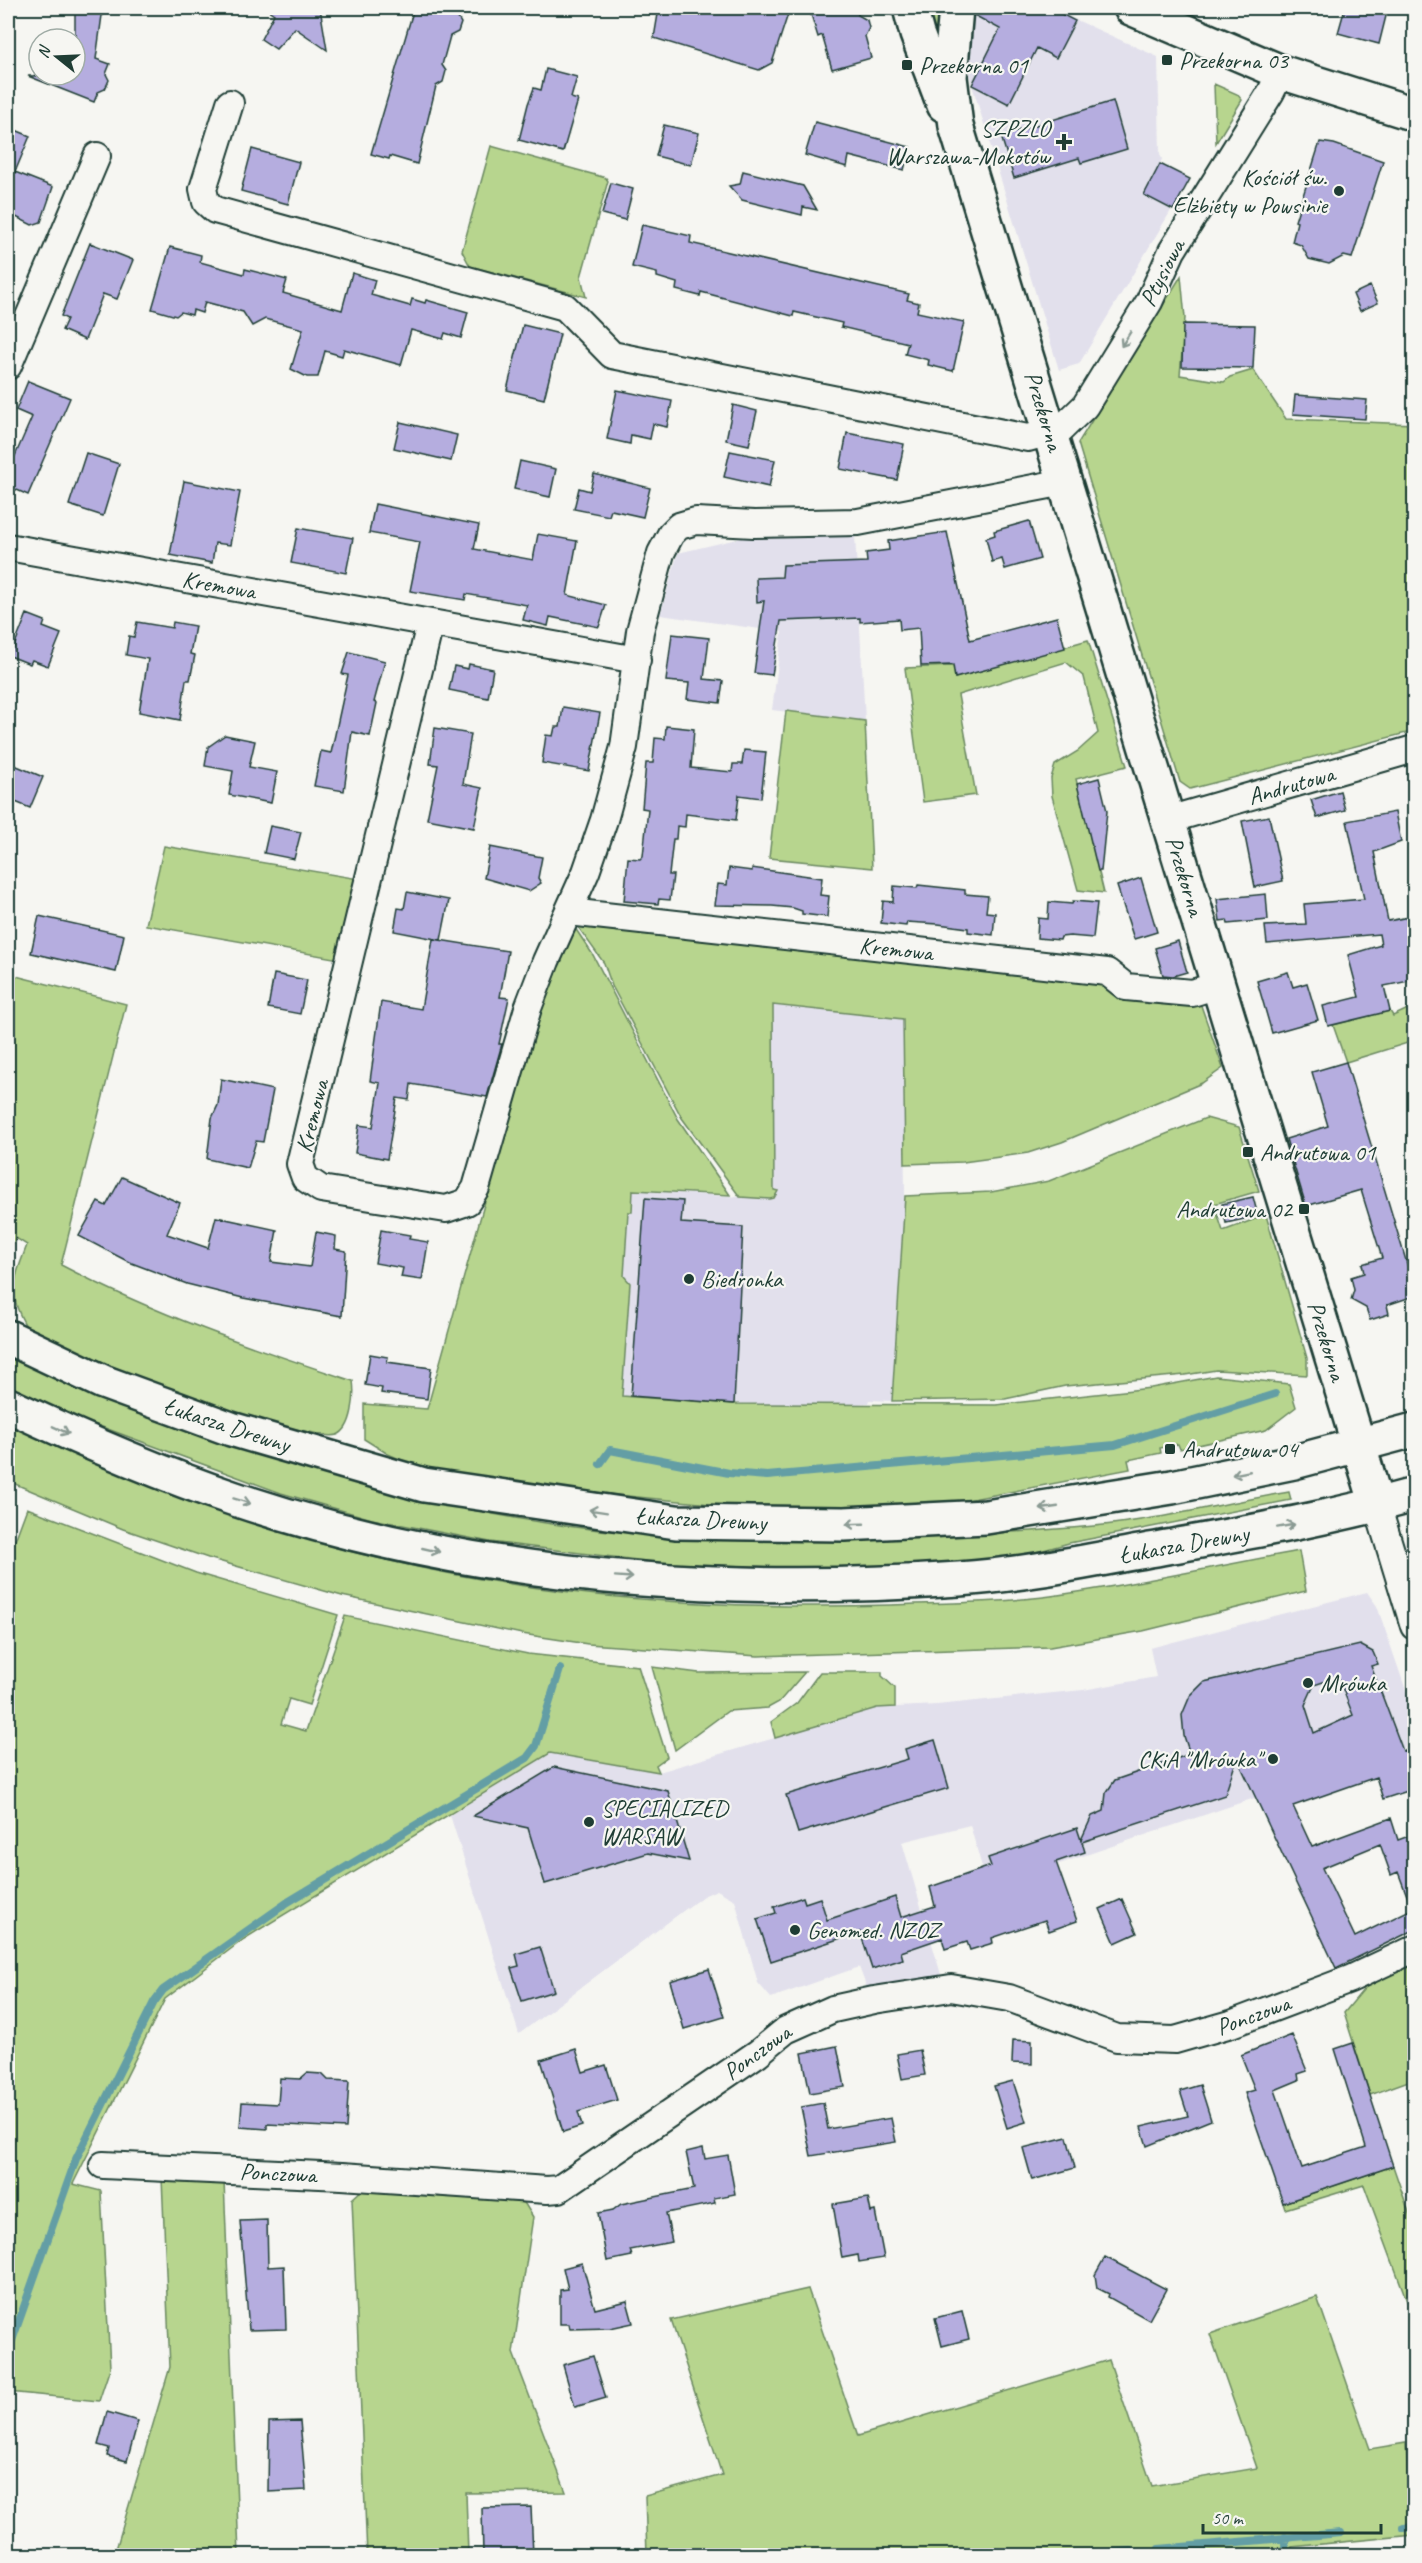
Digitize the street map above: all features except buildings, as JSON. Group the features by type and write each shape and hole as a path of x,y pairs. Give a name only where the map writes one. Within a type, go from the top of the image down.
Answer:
{"main road":[{"name":"Przekorna","path":"910,8 940,97 956,126"},
{"name":"Przekorna","path":"956,8 950,77 956,126 1377,1505"},
{"path":"1131,8 1281,72 1414,114"},
{"name":"Łukasza Drewny","path":"8,1337 103,1382 231,1429 424,1485 676,1522 844,1524 986,1517 1172,1487 1294,1462 1414,1430"},
{"name":"Łukasza Drewny","path":"8,1405 139,1463 237,1500 341,1529 451,1554 568,1573 752,1586 958,1579 1054,1567 1304,1522 1414,1495"}],"street":[{"name":"Ptysiowa","path":"1051,434 1071,421 1085,406 1149,302 1172,251 1271,92 1281,72"},
{"path":"230,103 203,189 206,202 215,210 566,307 612,355 1028,438 1051,434"},
{"path":"8,366 97,156"},
{"name":"Kremowa","path":"430,624 300,1164 305,1178 321,1189 446,1209 467,1202 476,1188 528,1008 586,872 604,820 624,747 640,631 662,553 671,534 688,522 858,522 1065,482"},
{"name":"Kremowa","path":"8,547 637,660"},
{"name":"Andrutowa","path":"1168,820 1414,749"},
{"name":"Kremowa","path":"569,912 1107,972 1126,987 1192,993 1218,985"},
{"name":"Przekorna","path":"1377,1505 1414,1626"},
{"name":"Ponczowa","path":"103,2165 342,2176 547,2190 559,2188 758,2053 786,2030 833,2009 951,1988 1010,1998 1117,2038 1175,2040 1215,2030 1340,1983 1414,1949"}],"shaded area":[{"path":"974,8 1050,8 1158,57 1160,154 1162,159 1160,164 1190,179 1079,364 1059,370 972,85 969,68"},
{"path":"754,535 855,535 865,721 772,710 782,632 660,615 678,553"},
{"path":"773,1005 903,1019 905,1196 892,1401 869,1400 868,1403 856,1404 734,1404 622,1396 630,1283 624,1276 628,1212 632,1211 633,1190 757,1198 778,1191 774,1190"},
{"path":"1367,1592 1377,1606 1414,1714 1414,1744 988,1888 970,1825 902,1842 942,1978 868,1991 859,1967 771,1998 758,1983 735,1900 717,1890 703,1896 519,2034 450,1815 550,1753 659,1772 877,1708 937,1705 1083,1690 1156,1677 1150,1648"}],"green space":[{"path":"923,8 944,8 938,43"},
{"path":"1214,84 1237,94 1242,100 1216,143"},
{"path":"491,146 606,178 608,181 581,277 586,297 470,266 462,251"},
{"path":"1181,276 1185,318 1180,375 1224,382 1230,377 1253,370 1286,419 1414,424 1414,731 1190,789 1180,782 1078,443"},
{"path":"1088,640 1127,766 1076,779 1104,893 1078,890 1052,796 1051,778 1055,765 1078,751 1098,733 1084,677 1066,662 958,695 976,795 923,802 905,668 953,666 955,678"},
{"path":"786,711 865,721 872,868 769,858"},
{"path":"164,846 359,879 339,959 146,925"},
{"path":"573,925 593,955 678,1119 730,1195 633,1190 632,1212 628,1212 624,1276 630,1283 622,1396 734,1404 996,1405 1151,1388 1216,1376 1289,1384 1296,1407 1266,1430 1180,1449 1178,1444 1160,1448 1161,1453 1128,1460 1130,1469 962,1501 835,1507 721,1505 585,1492 420,1468 388,1454 364,1439 364,1404 427,1409 542,997"},
{"path":"578,927 1093,982 1127,994 1198,997 1223,1068 1202,1083 1062,1142 1028,1153 963,1162 905,1164 903,1019 773,1005 774,1190 778,1191 774,1198 770,1199 740,1197 682,1118 612,986 604,963"},
{"path":"8,974 126,1004 61,1265 168,1315 241,1343 353,1381 352,1411 347,1426 342,1432 333,1436 321,1435 233,1413 163,1388 27,1328 16,1305 14,1287 27,1245 16,1238 8,1253"},
{"path":"1410,1008 1414,1024 1414,1041 1346,1062 1333,1025 1390,1011 1393,1016"},
{"path":"1206,1118 1239,1127 1259,1191 1214,1204 1223,1231 1266,1215 1307,1358 1307,1375 1216,1370 1065,1386 1005,1399 892,1401 905,1196 991,1192 1049,1181"},
{"path":"8,1354 113,1404 259,1455 436,1502 564,1526 651,1535 738,1539 954,1535 1038,1531 1118,1523 1167,1516 1289,1492 1291,1500 1069,1543 1011,1559 901,1568 800,1568 662,1563 490,1542 372,1519 281,1493 45,1406 8,1387"},
{"path":"8,1424 169,1491 267,1527 343,1549 419,1567 497,1582 576,1593 654,1600 812,1606 991,1601 1051,1596 1113,1586 1299,1551 1306,1591 1143,1631 1050,1647 758,1656 588,1644 522,1634 342,1596 208,1558 123,1529 8,1481"},
{"path":"27,1508 196,1573 338,1615 309,1705 289,1699 281,1724 306,1731 345,1616 528,1654 638,1666 667,1757 656,1765 659,1772 550,1753 244,1939 165,1999 73,2184 101,2191 110,2368 99,2401 8,2392 8,1559"},
{"path":"652,1667 699,1673 805,1672 779,1702 768,1708 728,1711 675,1750"},
{"path":"820,1672 882,1672 882,1676 895,1688 895,1707 877,1708 775,1738 771,1722 797,1703"},
{"path":"1414,1962 1414,2079 1370,2095 1344,2013 1368,1984"},
{"path":"1393,2166 1414,2227 1414,2320 1364,2185 1285,2209 1283,2203"},
{"path":"162,2178 224,2181 239,2555 114,2556 170,2367"},
{"path":"363,2189 510,2197 525,2204 533,2217 513,2353 566,2492 466,2493 468,2555 367,2555 352,2199"},
{"path":"808,2289 858,2436 1109,2360 1152,2486 1257,2468 1210,2334 1317,2297 1370,2449 1406,2443 1410,2518 1414,2518 1414,2535 1292,2547 1292,2556 647,2555 645,2496 722,2475 671,2320"}],"waterway":[{"path":"600,1464 610,1450 729,1473 767,1476 1115,1445 1275,1394"},
{"path":"8,2352 76,2159 154,2002 163,1990 288,1902 527,1758 536,1746 560,1669"},
{"path":"1404,2528 1414,2527"},
{"path":"1159,2549 1341,2533"},
{"path":"1285,2537 1285,2556"},
{"path":"1069,2556 1131,2551"}],"place":[{"name":"Przekorna 03","path":"1167,60"},
{"name":"Przekorna 01","path":"907,65"},
{"name":"SZPZLO Warszawa-Mokotów","path":"1064,142"},
{"name":"Kościół św. Elżbiety w Powsinie","path":"1339,191"},
{"name":"Andrutowa 01","path":"1248,1152"},
{"name":"Andrutowa 02","path":"1304,1209"},
{"name":"Biedronka","path":"689,1279"},
{"name":"Andrutowa 04","path":"1170,1449"},
{"name":"Mrówka","path":"1308,1683"},
{"name":"CKiA \"Mrówka\"","path":"1273,1759"},
{"name":"SPECIALIZED WARSAW","path":"589,1822"},
{"name":"Genomed. NZOZ","path":"795,1930"}]}
